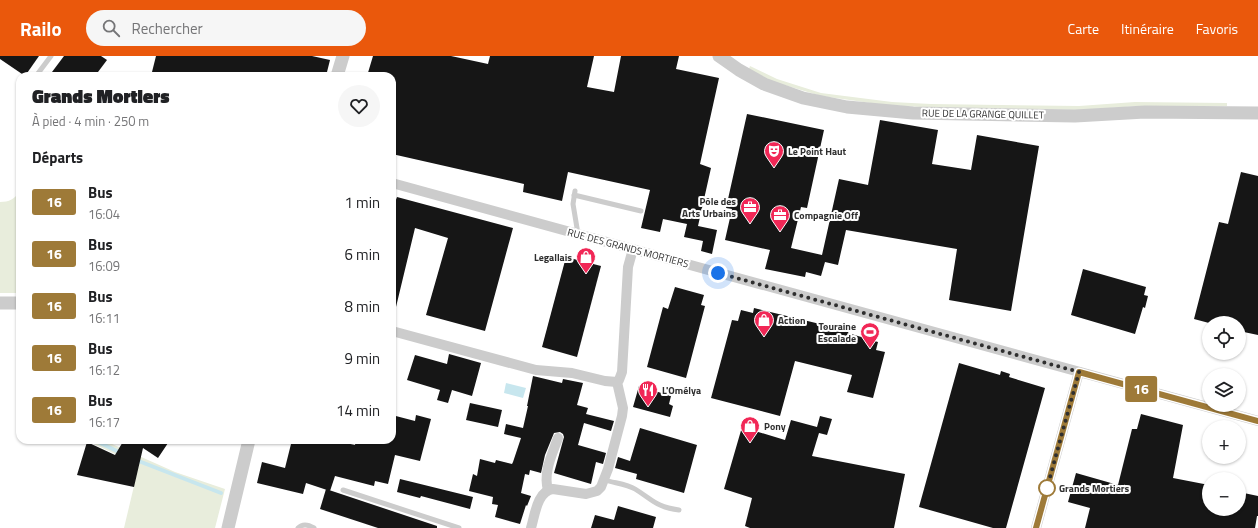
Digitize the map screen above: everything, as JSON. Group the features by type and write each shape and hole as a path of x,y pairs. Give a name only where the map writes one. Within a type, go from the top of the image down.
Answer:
{"street":[{"path":"339,72 342,56"},
{"name":"RUE DE LA GRANGE QUILLET","path":"719,56 739,70 764,84 803,98 847,107 913,113 1075,116 1146,112 1258,113"},
{"name":"RUE DES GRANDS MORTIERS","path":"396,184 1258,421"},
{"path":"531,528 541,498 548,490 553,489 579,494 591,493 597,491 605,480 623,408 617,382 622,372 628,267 633,249"},
{"path":"0,304 16,303"},
{"path":"396,332 536,370 561,372 617,382"},
{"path":"1036,528 1079,372"},
{"path":"548,490 546,482 547,471 558,438"},
{"path":"228,528 248,444"}],"lane":[{"path":"39,72 51,56"},
{"path":"578,234 573,204 574,193 641,211"},
{"path":"605,480 633,488 652,502 666,508 679,510"},
{"path":"343,490 459,528"},
{"path":"298,528 304,525 309,525 314,528"}],"green space":[{"path":"750,66 777,79 821,93 892,102 1079,106 1135,102 1227,103 1227,106 1139,106 1080,110 885,105 821,96 771,81 749,69"},
{"path":"16,196 16,293 0,293 0,202 12,200"},
{"path":"94,444 112,444 175,472 225,489 215,528 124,528 139,465"}],"water":[{"path":"506,383 526,388 523,398 504,393"}],"building":[{"path":"0,56 39,56 28,72 19,72 0,59"},
{"path":"64,56 101,56 107,60 98,72 52,72"},
{"path":"156,56 312,56 330,60 327,72 152,72"},
{"path":"373,56 451,56 488,64 490,56 594,56 587,87 614,92 621,56 679,56 676,69 719,78 700,164 711,168 698,226 717,230 712,254 701,251 703,241 684,237 687,224 663,219 660,232 641,228 650,190 568,172 562,201 523,192 524,184 396,155 396,72 368,72"},
{"path":"747,114 824,130 807,208 801,207 791,248 822,255 839,179 868,185 880,120 938,130 932,164 971,170 977,135 1039,146 1011,311 949,300 957,249 846,230 838,265 825,262 821,276 806,272 805,277 765,269 770,250 725,240 732,209 726,208"},
{"path":"1241,172 1258,176 1258,335 1246,332 1246,316 1202,316 1202,321 1194,319 1219,222 1228,224"},
{"path":"397,197 513,228 485,331 426,315 448,238 415,228 396,307"},
{"path":"566,257 601,266 577,357 542,347"},
{"path":"1083,269 1146,287 1144,295 1148,296 1135,334 1071,315"},
{"path":"675,287 704,295 701,305 705,306 686,378 647,367 663,307 668,309"},
{"path":"754,308 849,331 848,333 878,342 876,350 885,352 873,398 847,392 852,375 795,361 780,416 711,398 732,320 738,321 741,310 753,313"},
{"path":"449,354 481,363 472,396 452,390 448,403 437,400 440,390 407,380 415,355 447,364"},
{"path":"959,363 1000,375 1001,371 1010,374 1009,377 1045,388 1006,528 993,528 919,507"},
{"path":"533,376 562,383 563,379 583,383 577,405 588,408 586,414 614,421 611,431 584,423 578,445 606,453 603,464 596,462 591,484 554,473 564,437 560,432 554,433 545,455 541,473 530,470 529,475 525,474 521,493 531,496 527,506 526,505 520,524 495,517 498,505 492,504 493,497 469,491 473,474 477,476 480,459 495,463 496,460 512,464 521,438 504,434 506,424 523,428"},
{"path":"639,386 671,396 669,404 673,406 670,417 633,407"},
{"path":"470,403 502,410 498,427 466,420"},
{"path":"1141,414 1183,425 1173,478 1202,484 1202,516 1246,516 1246,493 1258,496 1258,516 1255,528 1085,528 1090,508 1068,502 1076,473 1118,485 1132,429 1137,429"},
{"path":"416,415 431,419 420,461 395,455 388,484 375,481 374,486 335,476 330,491 306,483 303,494 257,483 262,462 285,468 291,444 396,444 396,416 415,421"},
{"path":"820,416 832,419 827,435 819,433 812,456 905,474 894,528 750,528 745,526 752,498 724,489 742,427 785,440 791,420 817,427"},
{"path":"640,428 697,445 684,493 636,479 637,474 615,468 618,457 630,461"},
{"path":"86,444 91,444 115,455 122,444 167,444 158,458 143,448 134,487 77,475"},
{"path":"400,479 473,497 470,509 421,496 420,498 397,492"},
{"path":"326,489 437,526 437,528 378,528 320,509"},
{"path":"618,506 656,517 653,528 591,528 595,515 614,520"}],"waterway":[{"path":"102,444 121,453"},
{"path":"136,460 221,493"}],"bus line":[{"name":"16","path":"1036,528 1079,372 1258,421"}],"place":[{"name":"Le Point Haut","path":"774,168"},
{"name":"Pôle des Arts Urbains","path":"750,224"},
{"name":"Compagnie Off","path":"780,232"},
{"name":"Legallais","path":"586,274"},
{"name":"Action","path":"764,337"},
{"name":"Touraine Escalade","path":"870,349"},
{"name":"L'Omélya","path":"648,407"},
{"name":"Pony","path":"750,443"},
{"name":"Grands Mortiers","path":"1047,488"}],"route":[{"path":"718,273 1079,372 1047,488"}]}
